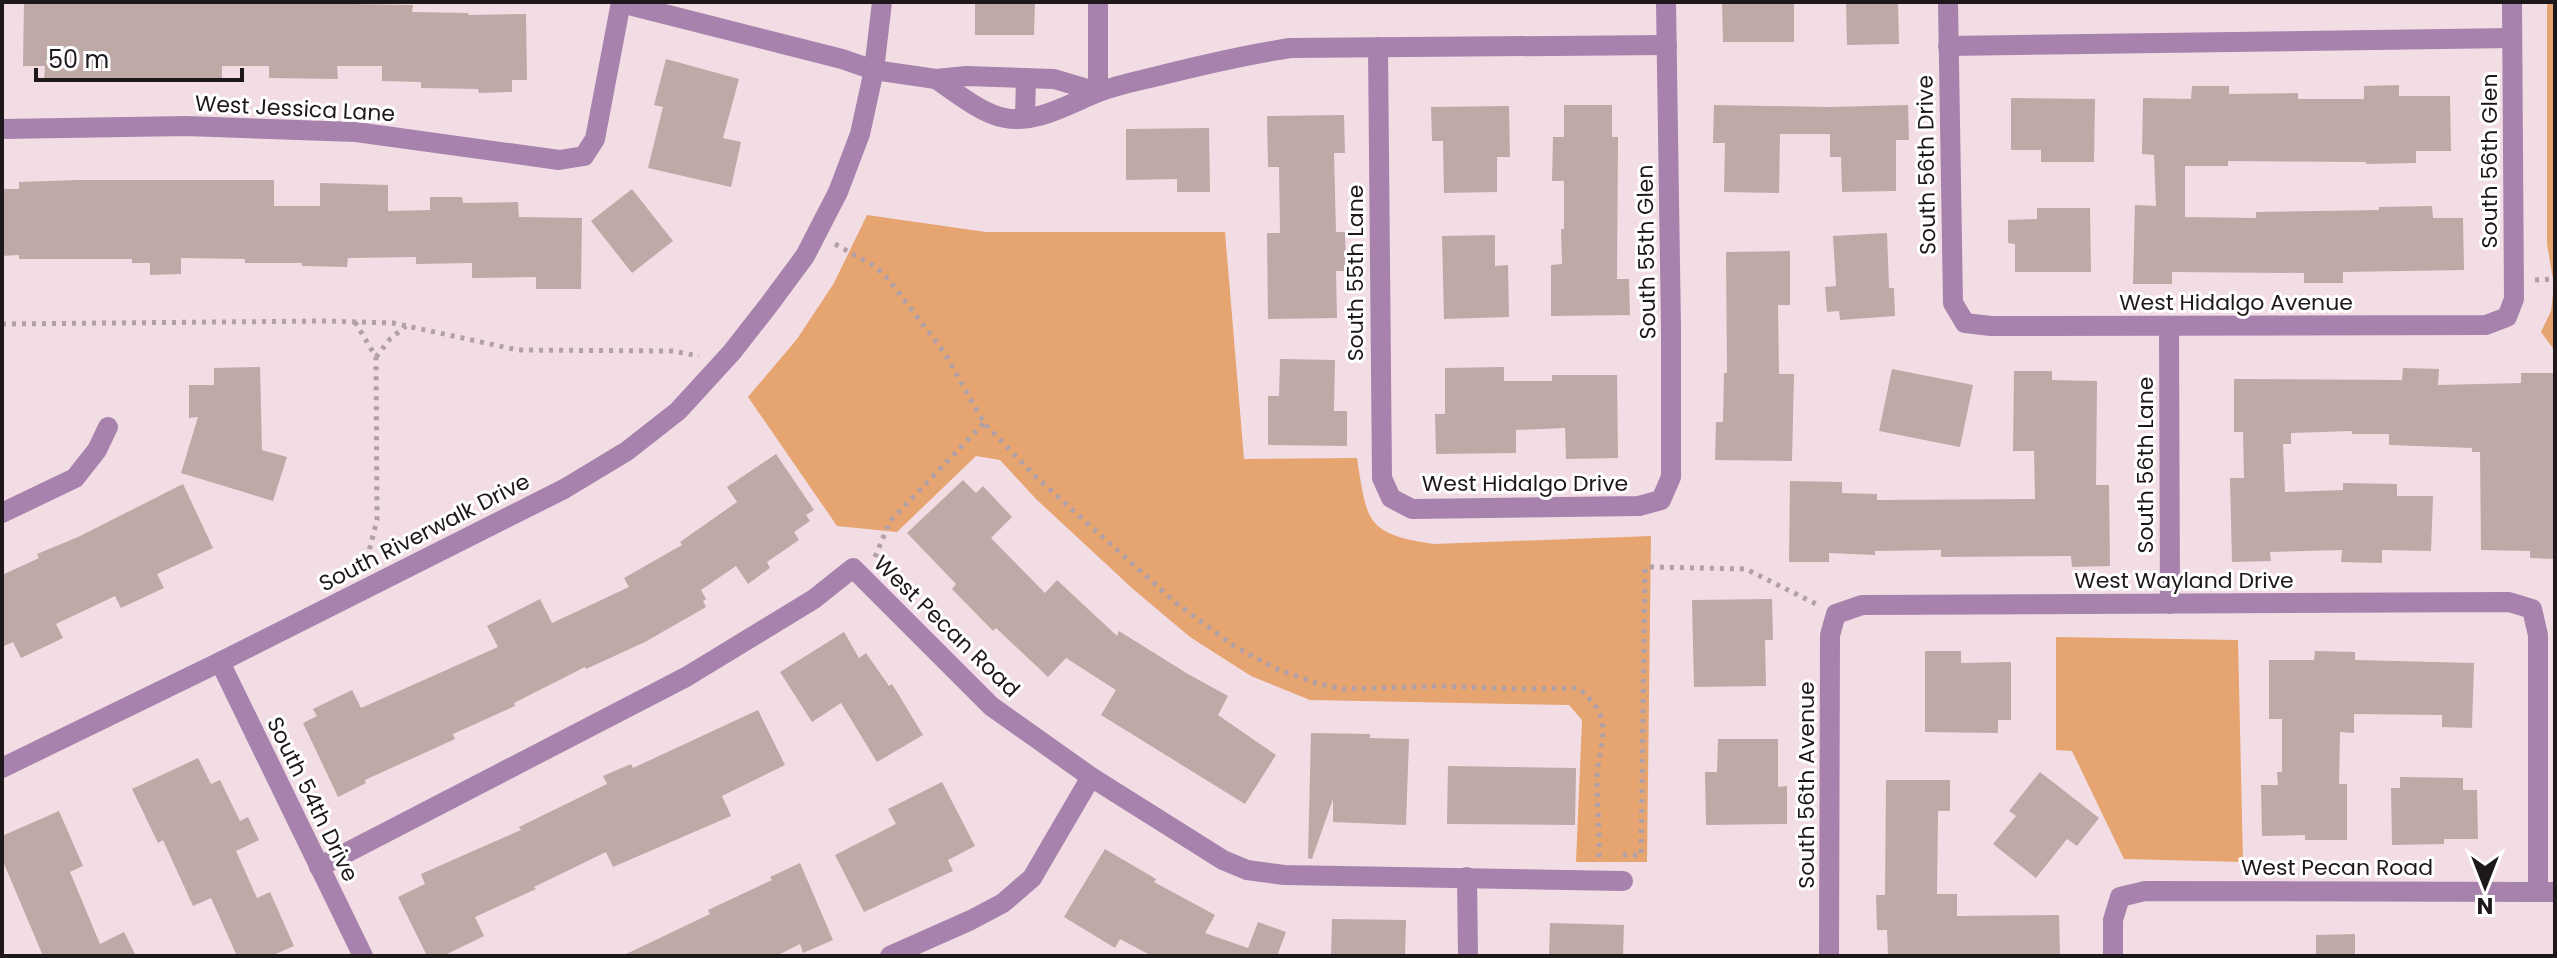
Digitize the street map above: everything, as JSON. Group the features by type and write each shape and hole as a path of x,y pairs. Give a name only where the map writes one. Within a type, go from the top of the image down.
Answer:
{"street":[{"path":"621,2 874,70 936,79 966,76 1054,79 1098,92"},
{"name":"West Jessica Lane","path":"2,129 186,126 356,132 559,160 584,156 595,139 621,2"},
{"name":"South Riverwalk Drive","path":"2,768 564,489 627,451 678,411 724,361 805,256 838,192 860,134 874,70 882,2"},
{"path":"1098,2 1098,92"},
{"name":"South 55th Glen","path":"1661,500 1671,477 1666,2"},
{"name":"South 56th Drive","path":"1948,2 1953,303 1965,323"},
{"name":"South 56th Glen","path":"2507,317 2514,299 2512,2"},
{"path":"1948,46 2512,38"},
{"path":"936,79 973,104 1005,118 1025,118 1069,107 1098,92 1229,58 1290,48 1667,45"},
{"name":"South 55th Lane","path":"1378,47 1382,478 1391,498"},
{"path":"1025,118 1026,78"},
{"name":"West Hidalgo Avenue","path":"1965,323 1991,326 2486,325 2507,317"},
{"name":"South 56th Lane","path":"2169,326 2170,604"},
{"path":"2,513 75,478 97,450 108,427"},
{"name":"West Hidalgo Drive","path":"1391,498 1412,509 1639,506 1661,500"},
{"name":"West Pecan Road","path":"319,867 686,677 814,599 853,568 991,706 1091,777 1223,860 1247,870 1284,875 1623,881"},
{"name":"West Wayland Drive","path":"1836,614 1862,605 2509,602 2532,609 2538,635 2546,892"},
{"name":"South 56th Avenue","path":"1829,956 1830,635 1836,614"},
{"name":"South 54th Drive","path":"220,662 363,956"},
{"path":"890,956 1003,903 1032,878 1091,777"},
{"path":"1467,877 1468,956"},
{"name":"West Pecan Road","path":"2113,956 2113,920 2120,897 2145,891 2546,892"}],"path":[{"path":"816,234 876,267 889,280 944,352 984,423 1036,477 1176,603 1234,646 1277,669 1343,689 1439,686 1578,688 1594,701 1602,722 1597,778 1599,880"},
{"path":"2,324 355,321 393,323 518,350 672,351 724,361"},
{"path":"355,321 376,357 377,520 368,555 367,588"},
{"path":"376,357 390,339 406,326"},
{"path":"866,581 890,521 984,423"},
{"path":"1599,855 1641,855 1645,568 1746,569 1836,614"}],"shaded area":[{"path":"2547,2 2555,2 2555,351 2541,332 2551,311 2554,285 2547,244"},
{"path":"867,215 986,232 1225,232 1244,459 1357,458 1364,497 1373,521 1394,535 1411,540 1434,544 1651,536 1647,862 1576,862 1582,720 1569,705 1310,700 1251,676 1190,637 1133,589 1036,499 1000,460 976,456 897,532 837,526 748,397 797,339 834,283"},
{"path":"2056,637 2238,640 2243,862 2124,859 2072,751 2056,750"}],"building":[{"path":"24,2 353,2 413,5 412,12 526,14 527,80 512,80 512,92 479,93 478,89 421,88 421,82 382,81 382,66 337,66 338,79 269,78 269,66 222,66 222,79 44,79 45,66 23,66"},
{"path":"975,2 1035,2 1034,35 975,35"},
{"path":"1722,2 1794,2 1794,42 1723,42"},
{"path":"1846,2 1898,2 1899,44 1847,45"},
{"path":"666,59 739,79 723,138 741,142 731,187 648,168 663,107 654,105"},
{"path":"2399,85 2399,96 2450,96 2451,151 2416,151 2416,163 2228,161 2228,166 2185,166 2185,217 2256,218 2256,212 2432,206 2433,218 2463,218 2464,270 2343,272 2343,283 2304,283 2304,273 2172,272 2172,284 2133,284 2135,205 2156,206 2154,155 2142,154 2143,98 2191,99 2192,86 2229,86 2229,94 2298,93 2298,99 2364,99 2364,86"},
{"path":"2011,98 2095,99 2094,162 2041,162 2041,150 2011,150"},
{"path":"1564,105 1612,105 1612,137 1618,137 1617,279 1629,279 1630,315 1551,316 1551,265 1562,264 1561,229 1564,229 1564,181 1552,181 1553,137 1564,137"},
{"path":"1714,105 1908,105 1909,140 1896,140 1896,191 1842,192 1841,157 1830,157 1830,134 1780,134 1779,193 1724,192 1725,143 1713,143"},
{"path":"1509,106 1510,157 1497,157 1497,192 1444,193 1443,141 1432,141 1431,107"},
{"path":"1344,115 1345,153 1334,153 1336,232 1345,232 1346,271 1336,271 1337,318 1268,319 1267,233 1280,233 1279,167 1268,167 1267,116"},
{"path":"1209,128 1210,192 1177,192 1177,179 1126,180 1126,129"},
{"path":"274,180 274,206 320,206 320,183 388,185 388,211 430,210 430,197 462,197 463,203 518,202 519,217 582,218 581,289 536,289 536,277 472,278 472,263 416,264 416,257 348,258 347,267 245,263 245,259 181,258 181,274 150,275 150,263 132,263 132,259 19,259 19,255 2,256 2,189 19,189 19,182"},
{"path":"632,189 673,241 632,273 591,221"},
{"path":"2037,208 2090,208 2091,272 2015,272 2015,244 2008,243 2008,220 2037,219"},
{"path":"1887,233 1889,288 1894,288 1895,316 1840,320 1839,311 1827,312 1825,287 1836,286 1833,236"},
{"path":"1495,235 1495,266 1508,265 1509,317 1444,319 1442,236"},
{"path":"1790,251 1790,305 1778,305 1779,374 1794,374 1792,461 1715,460 1716,422 1723,422 1724,373 1727,373 1726,252"},
{"path":"1280,359 1335,360 1334,411 1347,411 1347,446 1268,445 1268,396 1279,396"},
{"path":"260,367 262,450 287,457 273,501 181,473 198,417 189,418 189,385 214,385 214,368"},
{"path":"1504,367 1504,381 1552,381 1552,375 1617,375 1618,458 1566,459 1565,428 1516,430 1516,453 1436,454 1435,414 1445,414 1445,368"},
{"path":"2403,368 2439,369 2438,385 2521,383 2521,373 2555,373 2555,559 2530,558 2530,551 2481,550 2480,452 2472,452 2472,448 2389,445 2389,434 2352,434 2352,431 2291,433 2291,444 2283,444 2285,492 2343,490 2343,483 2397,484 2397,496 2433,496 2431,551 2382,550 2382,563 2341,562 2342,550 2270,552 2271,561 2232,562 2230,478 2244,478 2243,432 2234,432 2234,379 2402,380"},
{"path":"1892,369 1973,385 1960,447 1879,431"},
{"path":"2014,371 2052,371 2052,380 2097,381 2096,485 2109,485 2110,566 2072,567 2071,556 1941,557 1941,550 1875,551 1875,555 1829,553 1829,562 1789,562 1790,481 1842,482 1842,493 1877,494 1877,500 2035,499 2034,451 2013,451"},
{"path":"776,454 814,510 806,515 810,521 794,532 799,540 767,562 770,568 748,584 736,566 701,590 706,607 645,642 585,667 514,703 515,706 453,734 455,739 365,780 366,783 338,797 303,723 317,716 313,709 352,690 361,708 498,647 487,626 540,599 552,623 629,587 624,578 682,545 680,542 737,502 727,487"},
{"path":"963,480 976,493 983,486 1012,517 991,538 1045,593 1057,580 1117,636 1119,631 1228,696 1218,715 1276,755 1245,804 1101,715 1116,690 1066,658 1048,677 996,628 993,631 952,589 956,584 907,533"},
{"path":"183,484 213,548 157,574 164,588 121,608 115,596 56,624 63,638 21,658 13,642 2,647 2,575 39,558 37,554"},
{"path":"1772,599 1773,640 1765,640 1766,686 1694,687 1692,600"},
{"path":"844,632 859,658 866,653 889,686 892,684 923,735 877,762 841,703 812,722 780,672"},
{"path":"1925,651 1961,651 1961,663 2011,662 2011,720 1998,720 1998,733 1925,732"},
{"path":"2315,651 2355,652 2355,660 2474,663 2472,728 2442,727 2442,715 2354,714 2354,733 2340,732 2339,784 2347,784 2347,840 2305,840 2305,835 2262,836 2261,785 2278,785 2277,772 2282,772 2282,719 2269,719 2269,660 2314,660"},
{"path":"758,710 785,765 722,796 731,816 613,867 606,852 475,917 484,936 443,956 427,956 398,897 425,884 421,874 521,830 519,827 607,784 603,776 631,764 633,768"},
{"path":"1311,733 1370,734 1370,738 1409,739 1406,825 1333,822 1333,799 1312,859 1308,858"},
{"path":"1718,739 1778,739 1778,787 1787,786 1787,824 1706,825 1705,772 1717,772"},
{"path":"198,758 211,784 220,780 240,821 248,817 259,840 236,851 257,898 270,892 294,946 271,956 237,956 211,898 193,906 163,840 158,843 132,789"},
{"path":"1448,766 1576,768 1575,825 1447,824"},
{"path":"2040,772 2099,818 2077,846 2067,839 2036,878 1993,844 2016,816 2009,811"},
{"path":"2400,777 2463,778 2463,790 2477,790 2478,839 2444,839 2444,844 2392,845 2391,788 2400,788"},
{"path":"1886,780 1950,780 1950,811 1938,811 1937,894 1957,894 1957,916 2059,915 2060,956 1888,956 1887,930 1877,930 1876,895 1885,895"},
{"path":"942,782 975,846 948,860 953,871 864,912 835,855 896,824 888,809"},
{"path":"59,811 83,866 70,872 100,944 124,932 136,956 43,956 2,859 2,836"},
{"path":"1105,849 1156,879 1154,882 1215,915 1205,933 1248,948 1258,922 1286,932 1277,956 1152,956 1120,939 1115,948 1064,917"},
{"path":"800,863 833,940 803,953 800,944 776,956 622,956 710,914 708,910 772,880 770,877"},
{"path":"1332,919 1406,920 1405,956 1331,956"},
{"path":"1550,923 1624,925 1623,956 1549,956"},
{"path":"2355,934 2355,956 2316,956 2316,935"}]}
